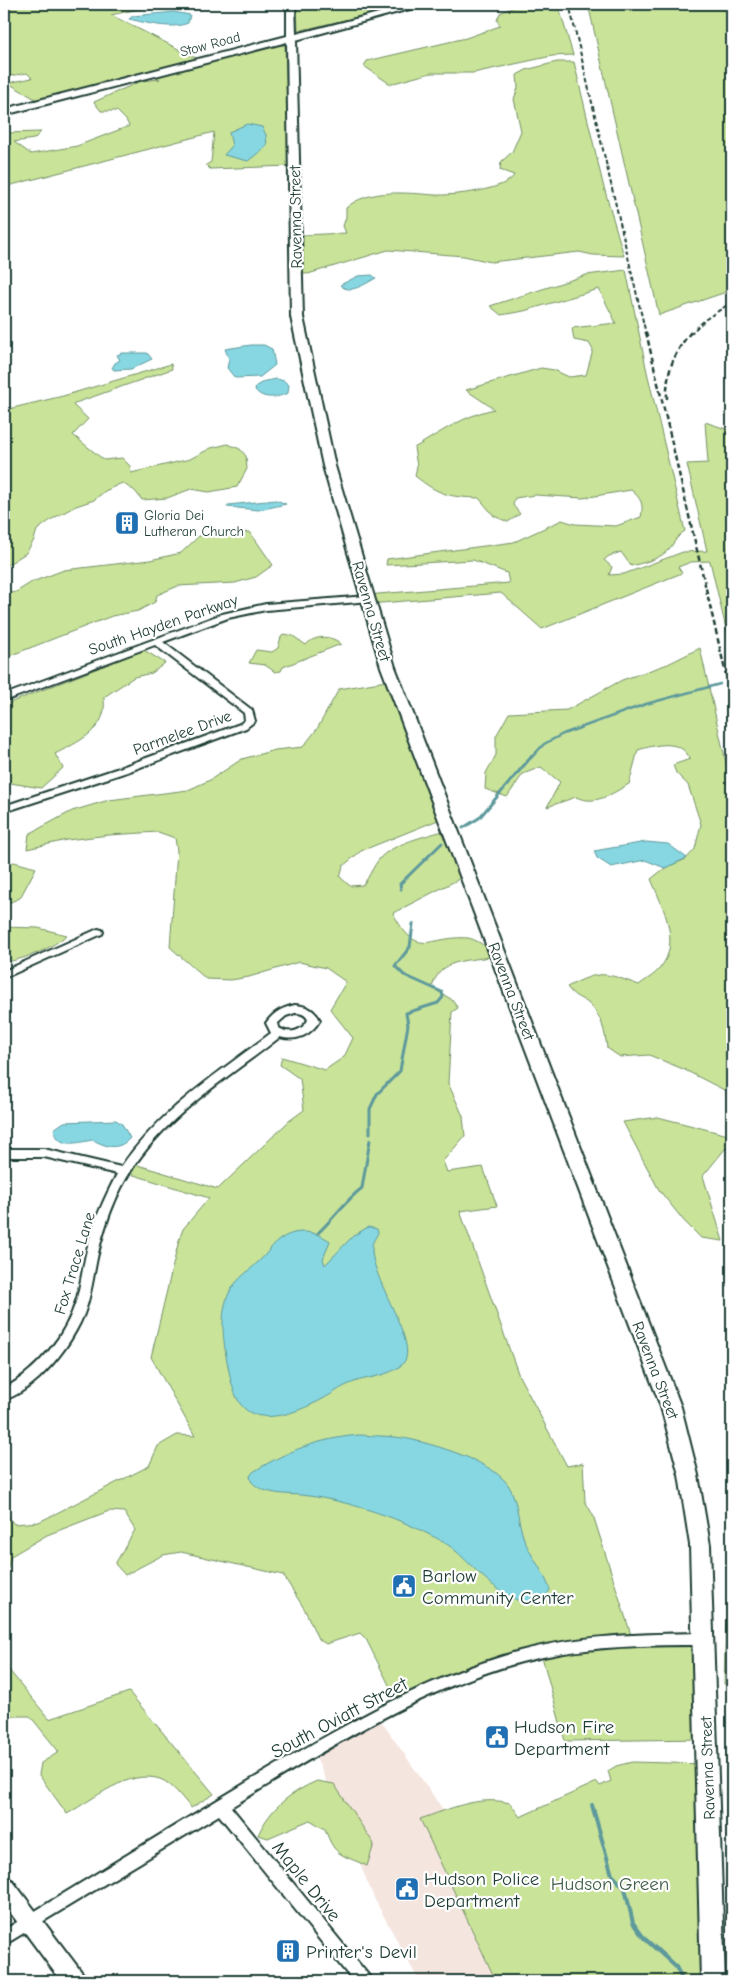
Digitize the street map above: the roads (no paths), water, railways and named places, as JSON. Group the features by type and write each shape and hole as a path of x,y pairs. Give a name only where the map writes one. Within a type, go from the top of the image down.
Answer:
{"street":[{"name":"Ravenna Street","path":"290,4 297,317 330,466 367,599 391,675 671,1407 694,1497 700,1545 701,1638 704,1670 714,1981"},
{"name":"Stow Road","path":"4,112 424,4"},
{"name":"South Hayden Parkway","path":"4,698 206,622 245,611 285,605 367,599"},
{"name":"Parmelee Drive","path":"4,809 168,754 243,726 250,721 249,712 156,641"},
{"path":"4,975 98,932"},
{"name":"Fox Trace Lane","path":"4,1395 32,1376 52,1356 69,1334 82,1299 94,1245 104,1215 124,1172 155,1134 179,1111 278,1033"},
{"path":"4,1153 44,1153 124,1172"},
{"name":"South Oviatt Street","path":"4,1938 359,1724 475,1672 522,1656 595,1644 653,1639 701,1638"},
{"name":"Maple Drive","path":"221,1806 363,1981"},
{"path":"4,1887 29,1923 75,1981"}],"water":[{"path":"174,12 190,15 188,23 167,26 129,19 133,16"},
{"path":"247,124 262,127 266,135 267,146 248,161 224,155 232,146 229,132"},
{"path":"372,275 376,278 358,288 348,289 340,285 358,276"},
{"path":"264,345 272,349 275,365 260,377 235,378 227,368 229,359 225,349"},
{"path":"122,353 147,353 152,359 131,369 114,370 112,368 115,363 120,360 117,355"},
{"path":"277,379 289,385 288,393 266,397 255,390 256,386 265,381"},
{"path":"276,500 286,504 259,510 227,507 228,505"},
{"path":"646,842 668,844 687,858 665,868 645,860 611,867 597,858 594,851"},
{"path":"116,1120 122,1124 130,1138 117,1146 108,1146 93,1140 76,1143 64,1142 56,1136 54,1129 64,1122"},
{"path":"368,1227 377,1229 378,1233 372,1245 373,1259 403,1335 406,1358 403,1363 392,1371 350,1383 323,1399 298,1410 270,1416 257,1415 246,1410 238,1400 234,1390 224,1341 224,1308 232,1288 238,1280 263,1258 275,1243 284,1237 297,1232 304,1232 324,1237 330,1241 323,1259 325,1265 353,1236"},
{"path":"359,1435 413,1440 452,1451 480,1463 503,1479 513,1494 524,1539 550,1590 540,1600 528,1602 515,1599 488,1581 450,1547 415,1528 386,1516 338,1501 263,1490 251,1481 250,1476 253,1472 292,1452 330,1439"}],"waterway":[{"path":"732,544 729,547 732,560"},
{"path":"531,758 544,744 563,734 646,704 720,684"},
{"path":"463,828 479,818 532,756"},
{"path":"401,889 400,884 442,843"},
{"path":"370,1133 370,1109 377,1094 400,1071 408,1025 406,1013 438,1003 443,997 442,992 404,975 395,966 410,947 413,924"},
{"path":"318,1233 350,1198 362,1188 370,1140"},
{"path":"592,1805 612,1875 625,1888 633,1923 644,1938 676,1967 683,1981"}],"railway":[{"path":"569,4 646,334"},
{"path":"690,334 706,319 732,302"},
{"path":"646,332 732,700"},
{"path":"667,399 668,380 672,363 680,347 691,332"}],"place":[{"name":"Gloria Dei Lutheran Church","path":"127,523"},
{"name":"Barlow Community Center","path":"404,1586"},
{"name":"Hudson Fire Department","path":"497,1737"},
{"name":"Hudson Police Department","path":"407,1889"},
{"name":"Printer's Devil","path":"288,1951"}],"park label":[{"name":"Hudson Green","path":"610,1883"}]}
